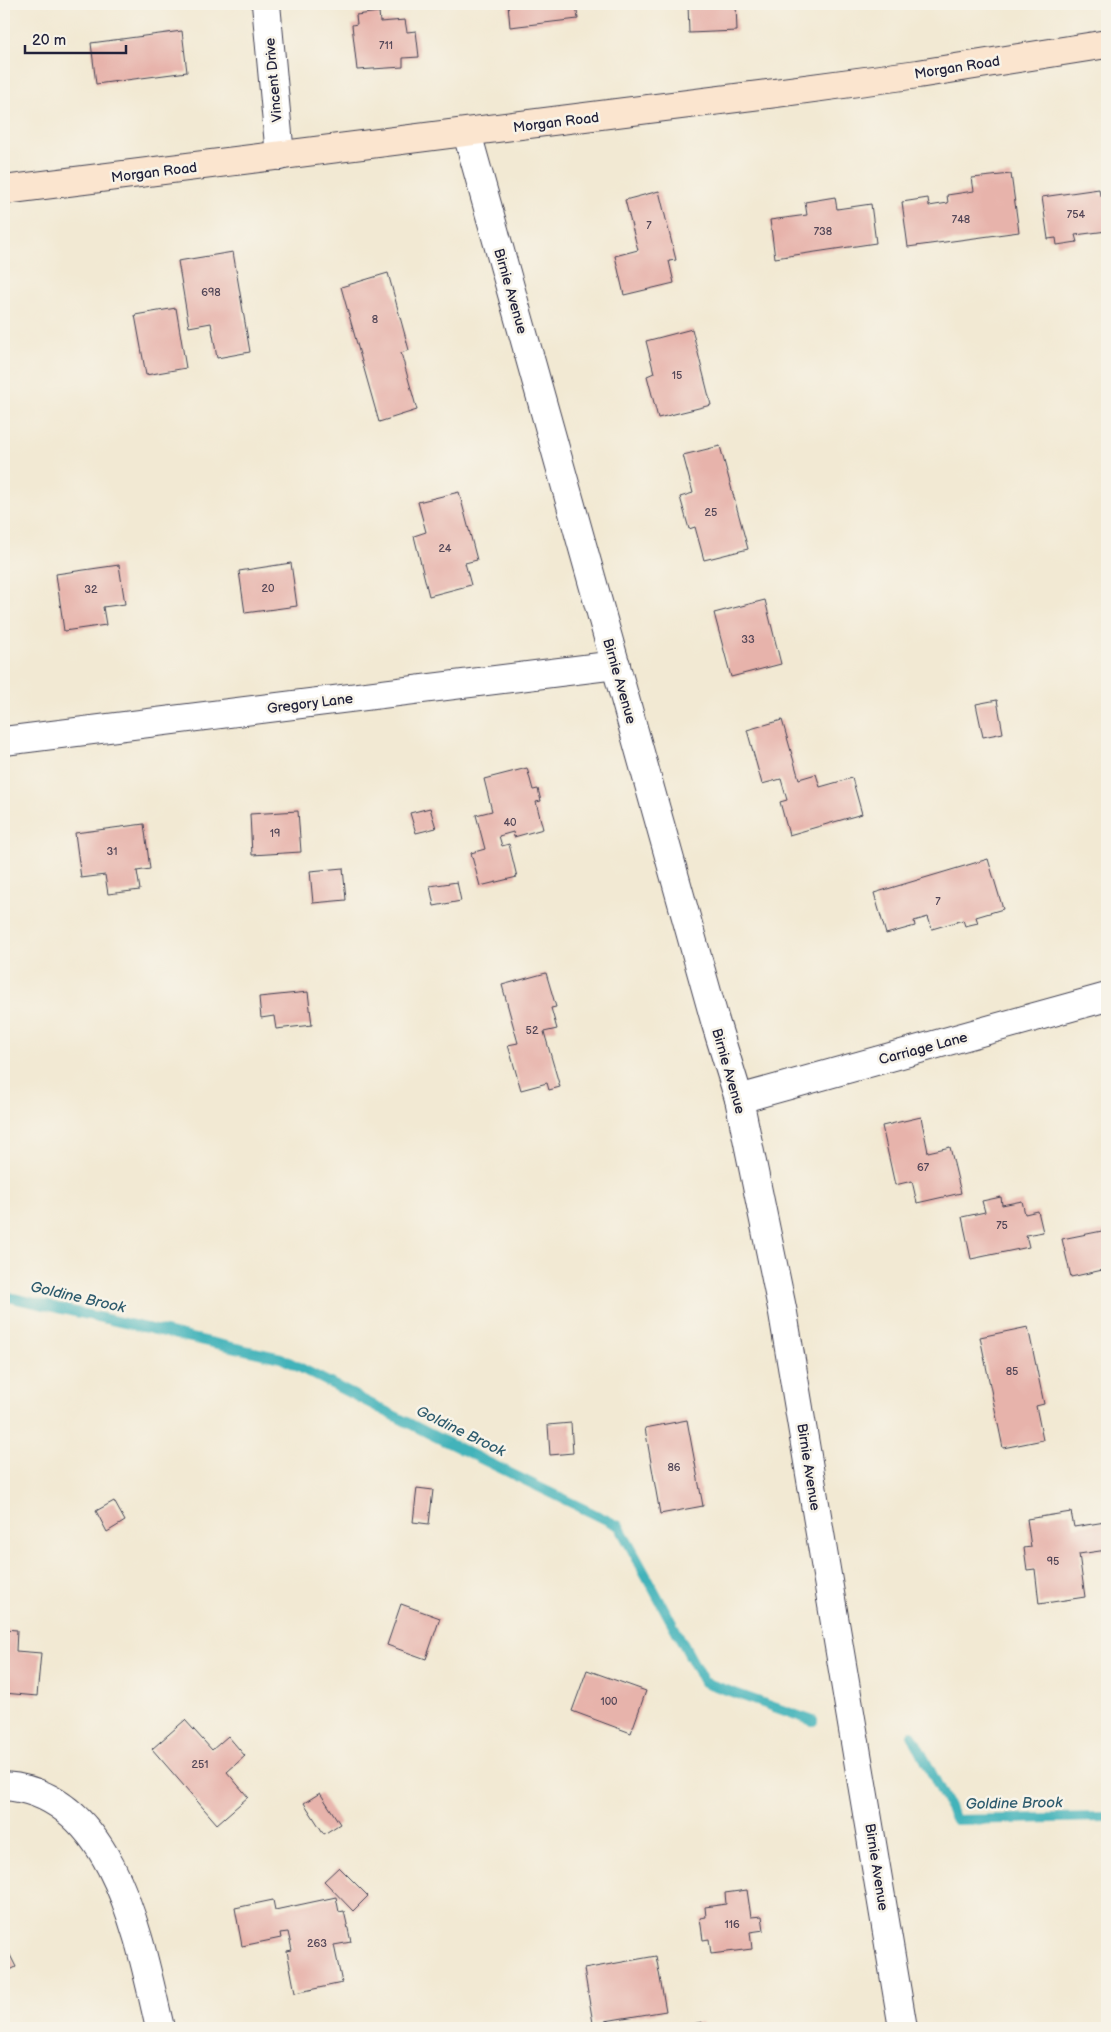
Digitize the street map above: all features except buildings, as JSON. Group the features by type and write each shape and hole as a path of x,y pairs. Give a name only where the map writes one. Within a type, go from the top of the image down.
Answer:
{"main road":[{"name":"Morgan Road","path":"4,190 467,133 918,74 1107,44"}],"street":[{"name":"Vincent Drive","path":"266,4 280,156"},
{"name":"Birnie Avenue","path":"467,133 739,1099 792,1362 903,2028"},
{"name":"Gregory Lane","path":"4,741 616,665"},
{"name":"Carriage Lane","path":"739,1099 1107,997"},
{"path":"4,1786 32,1792 53,1802 88,1830 103,1851 125,1900 140,1941 160,2028"}],"waterway":[{"name":"Goldine Brook","path":"4,1296 281,1358 434,1436 619,1526 704,1682 813,1721"},
{"name":"Goldine Brook","path":"912,1735 956,1820 1107,1817"}]}
